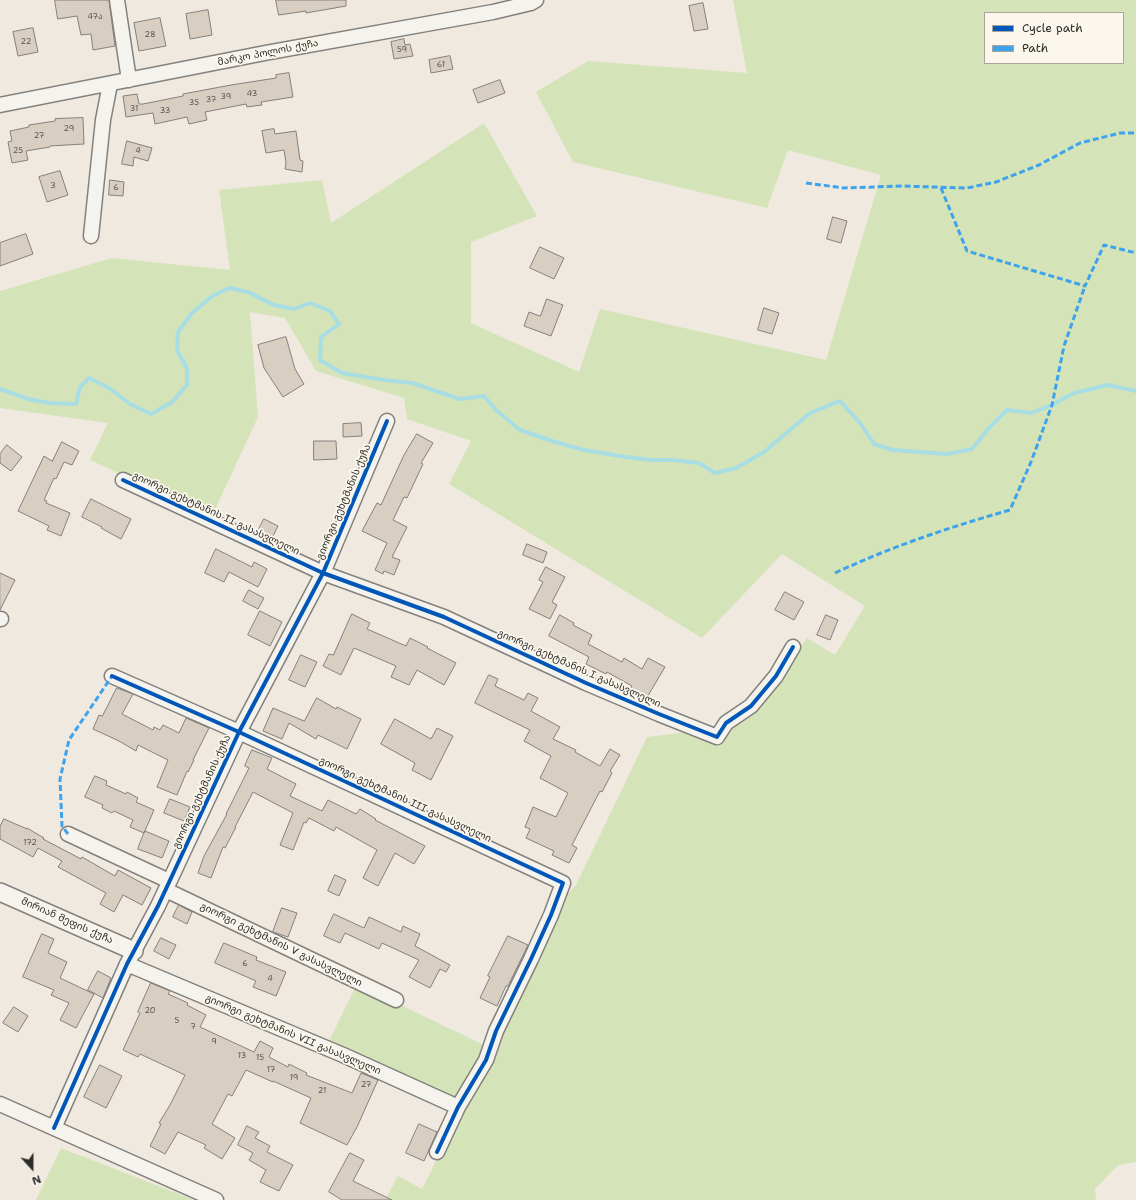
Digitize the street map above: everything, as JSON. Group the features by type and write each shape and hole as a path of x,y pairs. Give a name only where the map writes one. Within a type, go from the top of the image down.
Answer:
{"street":[{"path":"117,0 129,80"},
{"name":"მარკო პოლოს ქუჩა","path":"0,105 265,53 493,12 514,3 531,3 536,0"},
{"path":"91,236 103,120 110,84"},
{"name":"გიორგი გეხტმანის ქუჩა","path":"54,1128 130,957 158,906 240,732 323,573 387,421"},
{"name":"გიორგი გეხტმანის II გასასვლელი","path":"123,480 323,573"},
{"name":"გიორგი გეხტმანის I გასასვლელი","path":"323,573 444,617 586,683 717,737 726,723 752,706 776,676 793,647"},
{"name":"გიორგი გეხტმანის III გასასვლელი","path":"112,676 240,732 563,883 551,915 496,1031 486,1060 458,1107"},
{"name":"გიორგი გეხტმანის V გასასვლელი","path":"68,834 396,1000"},
{"name":"მირიან მეფის ქუჩა","path":"0,892 130,957"},
{"name":"გიორგი გეხტმანის VII გასასვლელი","path":"130,957 458,1107"},
{"path":"0,1104 216,1200"},
{"path":"437,1152 458,1107"}],"green space":[{"path":"733,0 1136,0 1136,1162 1118,1165 1095,1189 1096,1200 385,1200 398,1176 422,1189 460,1113 464,1101 328,1043 357,984 490,1048 496,1040 565,897 576,885 647,737 735,726 761,700 807,638 835,655 865,606 782,554 702,638 449,484 471,441 407,419 404,398 316,371 285,318 250,312 258,417 212,516 90,460 108,423 0,408 0,291 112,258 230,270 219,190 322,180 331,223 484,123 537,216 471,242 471,323 579,372 600,309 826,360 881,175 788,150 767,208 573,162 536,92 588,61 747,73"},
{"path":"61,1148 194,1200 36,1200"}],"building":[{"path":"55,0 109,0 115,46 93,50 91,34 81,35 77,16 58,19"},
{"path":"276,0 346,0 346,6 306,13 306,11 279,15"},
{"path":"703,3 708,29 694,31 689,6"},
{"path":"208,10 212,35 190,39 186,14"},
{"path":"160,18 166,46 139,51 134,23"},
{"path":"33,28 38,52 18,56 13,32"},
{"path":"404,39 405,45 410,44 413,56 394,59 391,42"},
{"path":"450,56 453,69 431,73 429,60"},
{"path":"289,73 293,97 261,102 262,105 247,107 246,104 205,112 207,120 189,124 187,117 155,124 153,113 126,117 123,96 137,94 139,104 143,104 183,96 183,94 276,78 276,75"},
{"path":"500,80 505,93 478,103 473,90"},
{"path":"83,118 84,144 50,146 26,151 28,160 12,163 8,142 12,141 10,131 29,127 29,125 55,121 55,119"},
{"path":"274,129 275,134 296,131 300,160 303,161 302,172 285,169 286,163 284,150 266,153 262,131"},
{"path":"127,141 152,148 148,161 134,157 133,166 122,164"},
{"path":"60,171 68,195 47,202 39,177"},
{"path":"110,180 124,182 123,196 109,195"},
{"path":"833,217 847,221 841,243 827,239"},
{"path":"26,234 33,254 0,266 0,243"},
{"path":"540,247 564,258 554,279 530,268"},
{"path":"547,299 563,305 551,336 524,326 529,312 540,316"},
{"path":"764,308 779,313 772,334 758,330"},
{"path":"286,337 295,369 304,384 283,397 264,368 258,345"},
{"path":"361,423 362,436 343,437 343,424"},
{"path":"417,434 433,443 421,463 423,464 407,498 404,497 393,520 407,527 392,557 400,560 394,575 384,571 383,574 375,570 387,543 362,531 377,503 381,505 404,455"},
{"path":"314,441 336,441 337,459 314,460"},
{"path":"62,442 79,451 72,465 64,462 56,479 54,478 44,500 47,501 46,503 70,513 61,536 47,530 49,526 18,511 44,456 52,461"},
{"path":"7,445 22,457 11,471 0,463 0,454"},
{"path":"91,499 131,519 121,539 82,517"},
{"path":"264,519 278,526 272,538 258,531"},
{"path":"527,544 547,552 543,563 523,555"},
{"path":"216,549 252,567 254,562 267,569 258,587 229,572 224,582 205,573"},
{"path":"546,567 565,577 552,602 557,605 550,619 529,609 543,582 539,580"},
{"path":"0,573 15,580 0,610"},
{"path":"249,590 264,598 258,609 243,601"},
{"path":"785,592 804,602 794,620 775,610"},
{"path":"260,611 282,622 270,646 248,635"},
{"path":"352,614 370,623 367,629 406,646 410,638 456,663 444,685 417,670 409,685 391,677 396,666 354,648 341,675 323,666 329,654 333,655"},
{"path":"560,615 574,623 573,625 592,635 588,644 622,662 624,658 642,669 648,658 665,667 646,699 628,692 632,686 607,672 606,674 586,664 589,657 549,636"},
{"path":"826,615 838,620 830,640 817,635"},
{"path":"301,655 317,662 305,687 289,680"},
{"path":"489,675 498,679 495,686 524,700 528,693 538,698 531,711 560,727 553,739 576,750 575,752 600,766 610,749 620,755 610,771 612,773 602,792 600,791 572,845 577,848 569,863 552,855 554,851 526,838 530,829 525,827 533,807 556,817 568,793 540,778 551,756 524,741 530,730 475,703"},
{"path":"117,688 133,694 122,714 153,730 154,727 160,730 163,725 179,733 186,718 209,728 188,772 187,771 177,795 157,787 168,760 138,745 136,751 93,729 99,715 102,716"},
{"path":"317,698 336,709 337,707 361,719 347,749 318,735 316,739 289,723 282,739 263,731 273,708 304,721"},
{"path":"395,719 431,739 437,728 453,736 431,780 412,770 415,763 381,744"},
{"path":"252,750 272,758 267,769 296,784 290,796 322,811 328,800 356,814 360,809 376,819 375,820 425,846 414,864 395,853 378,886 363,878 377,850 336,827 334,831 309,818 306,823 304,822 293,850 280,845 293,813 253,792 225,848 223,847 211,878 198,873 204,856 227,814 249,768 245,766"},
{"path":"95,776 107,781 106,785 126,794 127,792 138,798 136,802 154,810 144,833 130,827 133,820 114,811 112,813 102,808 103,805 85,797"},
{"path":"170,799 190,807 184,821 164,813"},
{"path":"4,819 27,828 44,838 43,839 81,859 82,857 115,876 118,870 151,888 142,905 123,895 114,912 100,904 106,893 58,867 62,861 38,848 33,857 0,839 0,827"},
{"path":"145,831 169,841 162,858 138,849"},
{"path":"335,875 346,880 339,896 328,891"},
{"path":"179,905 192,912 187,924 173,917"},
{"path":"282,908 297,913 288,937 273,932"},
{"path":"334,914 364,928 369,917 401,932 403,926 420,934 415,946 450,965 446,972 440,969 430,988 409,977 419,960 382,943 379,949 345,933 340,943 324,936"},
{"path":"42,934 54,939 48,953 67,962 60,978 94,994 76,1028 60,1020 69,1003 51,995 54,990 23,977"},
{"path":"508,936 528,945 497,1006 480,998 490,977 488,976"},
{"path":"161,938 176,945 169,959 154,951"},
{"path":"224,943 257,957 256,960 286,972 276,996 253,987 256,981 215,963"},
{"path":"98,971 111,978 103,998 88,990"},
{"path":"151,983 170,991 168,994 188,1003 187,1005 206,1015 200,1027 254,1052 260,1041 273,1048 269,1057 288,1067 289,1064 307,1073 306,1075 352,1093 361,1073 378,1080 357,1127 347,1145 300,1123 311,1098 246,1070 232,1096 228,1094 212,1124 235,1138 222,1159 204,1148 206,1145 178,1132 165,1154 150,1146 161,1124 159,1123 185,1075 140,1054 138,1057 123,1050 140,1013 138,1012"},
{"path":"14,1007 28,1016 18,1032 3,1023"},
{"path":"100,1065 122,1076 106,1108 84,1097"},
{"path":"419,1124 437,1132 424,1161 406,1153"},
{"path":"247,1126 259,1132 255,1138 270,1146 267,1152 293,1165 279,1191 260,1182 266,1170 249,1160 253,1153 238,1145"},
{"path":"350,1153 364,1160 353,1181 392,1200 342,1200 329,1192"}],"waterway":[{"path":"0,389 28,399 49,403 76,404 80,387 89,378 109,388 130,404 151,414 172,402 187,385 187,369 177,350 178,332 192,313 211,297 229,288 248,292 274,305 294,309 310,303 330,311 339,324 321,337 320,360 342,373 412,383 460,399 484,396 496,410 520,430 552,441 584,450 626,457 699,463 715,473 736,468 764,452 810,413 840,401 860,423 874,444 893,450 947,454 972,449 988,429 1007,410 1031,413 1052,405 1074,393 1108,385 1136,391"}],"marked path":[{"path":"806,183 844,188 901,186 967,188 996,182 1039,165 1080,143 1120,133 1136,133"},
{"path":"941,188 967,251 1085,286 1104,245 1136,253"},
{"path":"835,573 878,554 922,538 1010,510 1031,462 1052,405 1064,346 1085,286"},
{"path":"68,834 62,826 60,779 69,740 112,676"}],"cycle path":[{"path":"54,1128 127,964 158,906 239,732 323,573 387,421"},
{"path":"123,480 323,573 444,617 586,683 717,737 726,723 751,706 776,676 793,647"},
{"path":"112,676 239,732 563,883 551,915 496,1031 486,1060 458,1107 437,1152"}]}
